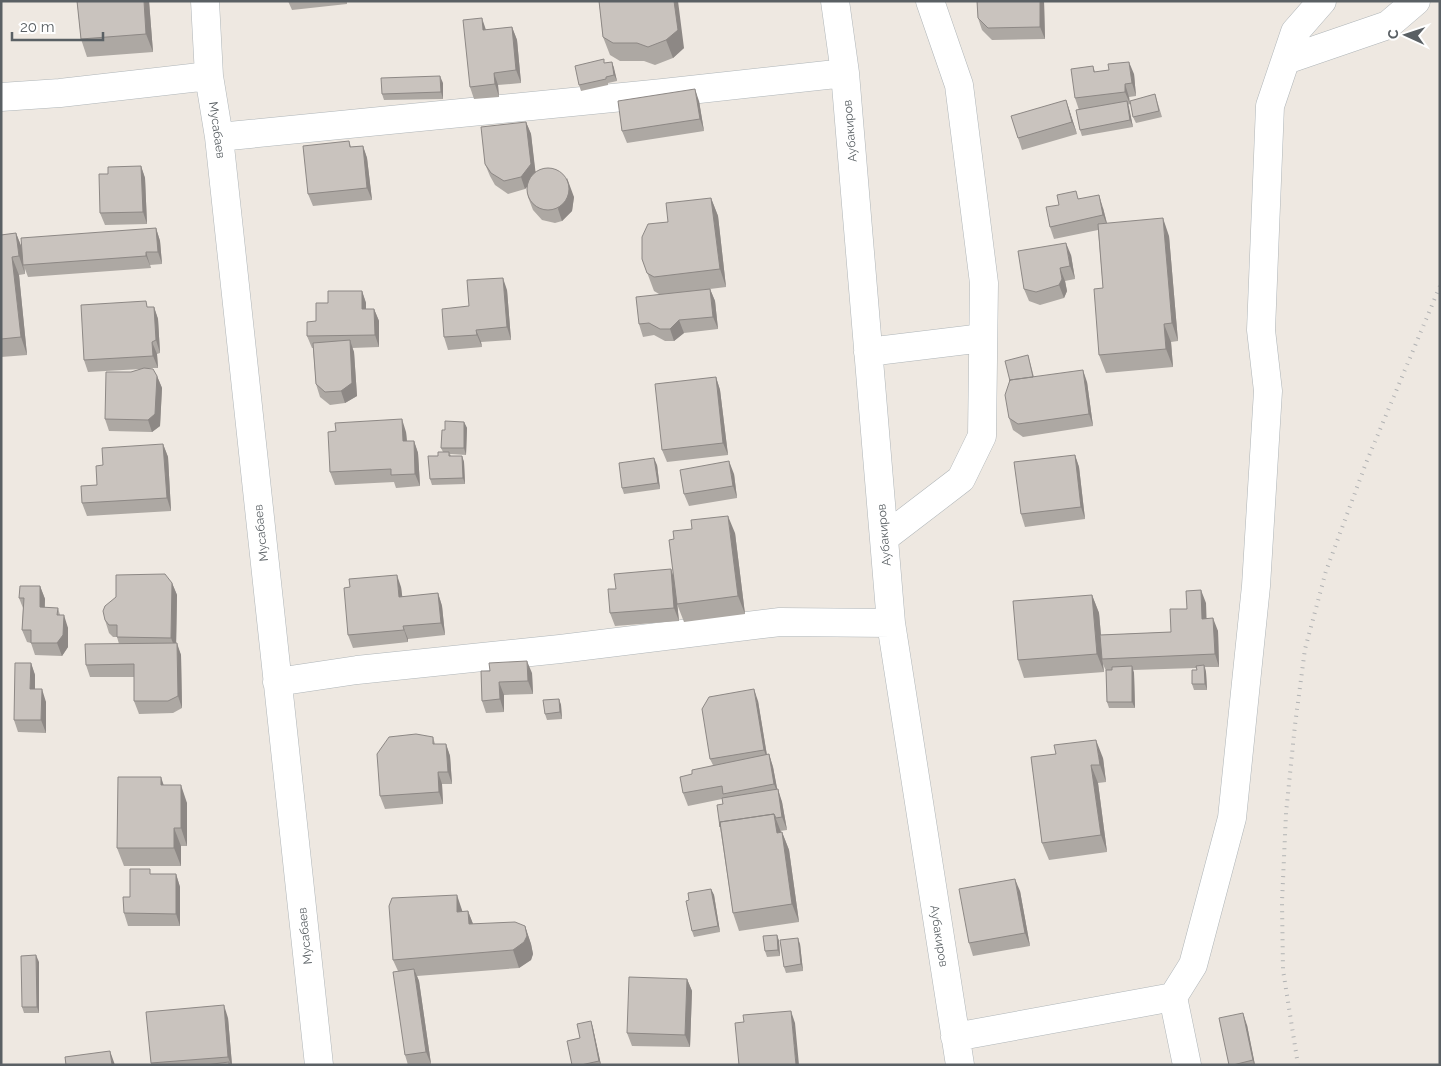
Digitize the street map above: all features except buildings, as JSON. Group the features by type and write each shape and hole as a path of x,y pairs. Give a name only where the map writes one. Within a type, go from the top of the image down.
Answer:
{"street":[{"name":"Мусабаев","path":"205,1 209,76 219,137 320,1065"},
{"name":"Аубакиров","path":"835,1 845,73 891,623 960,1065"},
{"path":"884,538 961,479 982,436 984,283 959,85 930,1"},
{"path":"1187,1065 1174,997 1194,965 1232,818 1256,586 1268,392 1261,330 1270,106 1295,32 1322,1"},
{"path":"1286,60 1388,25 1416,1"},
{"path":"219,137 845,73"},
{"path":"1,96 60,93 209,76"},
{"path":"868,352 984,338"},
{"path":"277,682 357,670 560,649 780,622 891,623"},
{"path":"955,1037 1174,997"}],"railway":[{"path":"1298,1065 1283,970 1282,902 1286,813 1305,649 1326,571 1366,463 1440,286"}]}
